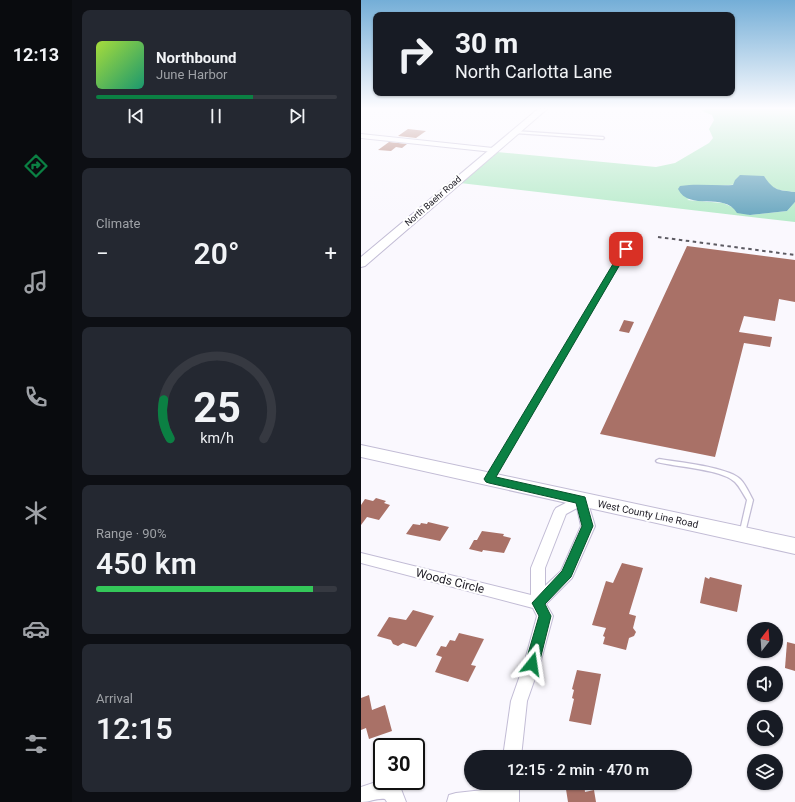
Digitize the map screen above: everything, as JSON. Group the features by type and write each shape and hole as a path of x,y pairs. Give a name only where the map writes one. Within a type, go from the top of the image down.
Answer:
{"street":[{"path":"459,146 493,150"},
{"name":"North Baehr Road","path":"361,264 497,146"},
{"name":"West County Line Road","path":"361,451 795,546"},
{"path":"513,750 519,701 532,664 545,616 538,603 538,568 561,511 581,500 588,526 567,574 538,603"},
{"name":"Woods Circle","path":"361,558 538,603"},
{"path":"361,798 367,792 382,788 389,790 394,794 397,802"},
{"path":"456,802 510,794"}],"lane":[{"path":"489,479 626,249"},
{"path":"659,461 725,473 735,478 742,486 750,500 742,535"}],"green space":[{"path":"703,146 795,146 795,192 779,190 770,186 768,182 717,186 687,200 723,203 750,215 787,211 795,202 795,222 460,183 497,152 656,167 675,163"}],"water":[{"path":"740,175 764,176 771,185 777,189 795,192 795,202 787,211 750,215 737,213 724,203 690,199 683,196 678,189 680,186 686,185 733,185 735,180"}],"building":[{"path":"383,146 404,146 402,148 396,147 391,151 378,150"},
{"path":"687,246 795,260 795,302 779,299 775,321 744,316 739,332 772,337 770,347 744,343 715,457 600,434"},
{"path":"624,320 634,322 629,333 619,331"},
{"path":"376,498 386,501 384,503 390,505 379,520 367,517 361,525 361,505 365,499 373,501"},
{"path":"428,522 449,527 440,541 406,534 413,524 420,525 421,523 427,524"},
{"path":"482,531 504,534 503,536 511,538 504,553 483,550 482,552 469,549 474,540 477,540"},
{"path":"622,563 643,568 629,614 636,616 633,628 636,632 634,636 629,638 626,650 603,644 605,637 603,636 606,628 592,625 606,581 613,583"},
{"path":"705,577 742,585 737,612 700,603"},
{"path":"413,610 434,616 416,647 403,643 398,646 393,644 391,640 377,636 389,617 406,620"},
{"path":"459,633 484,639 471,665 476,666 468,682 435,672 442,657 436,655 441,646 446,647 450,640 455,641"},
{"path":"787,642 795,644 795,671 785,668"},
{"path":"577,670 601,674 591,725 569,721 574,699 572,698 574,690 572,689"},
{"path":"369,695 372,710 385,705 392,731 369,739 366,728 361,730 361,698"},
{"path":"566,790 585,790 585,792 594,790 596,802 568,802"}],"railway":[{"path":"658,237 795,255"}],"route":[{"path":"532,664 545,616 538,603 567,574 588,526 581,500 489,479 626,249"}]}
